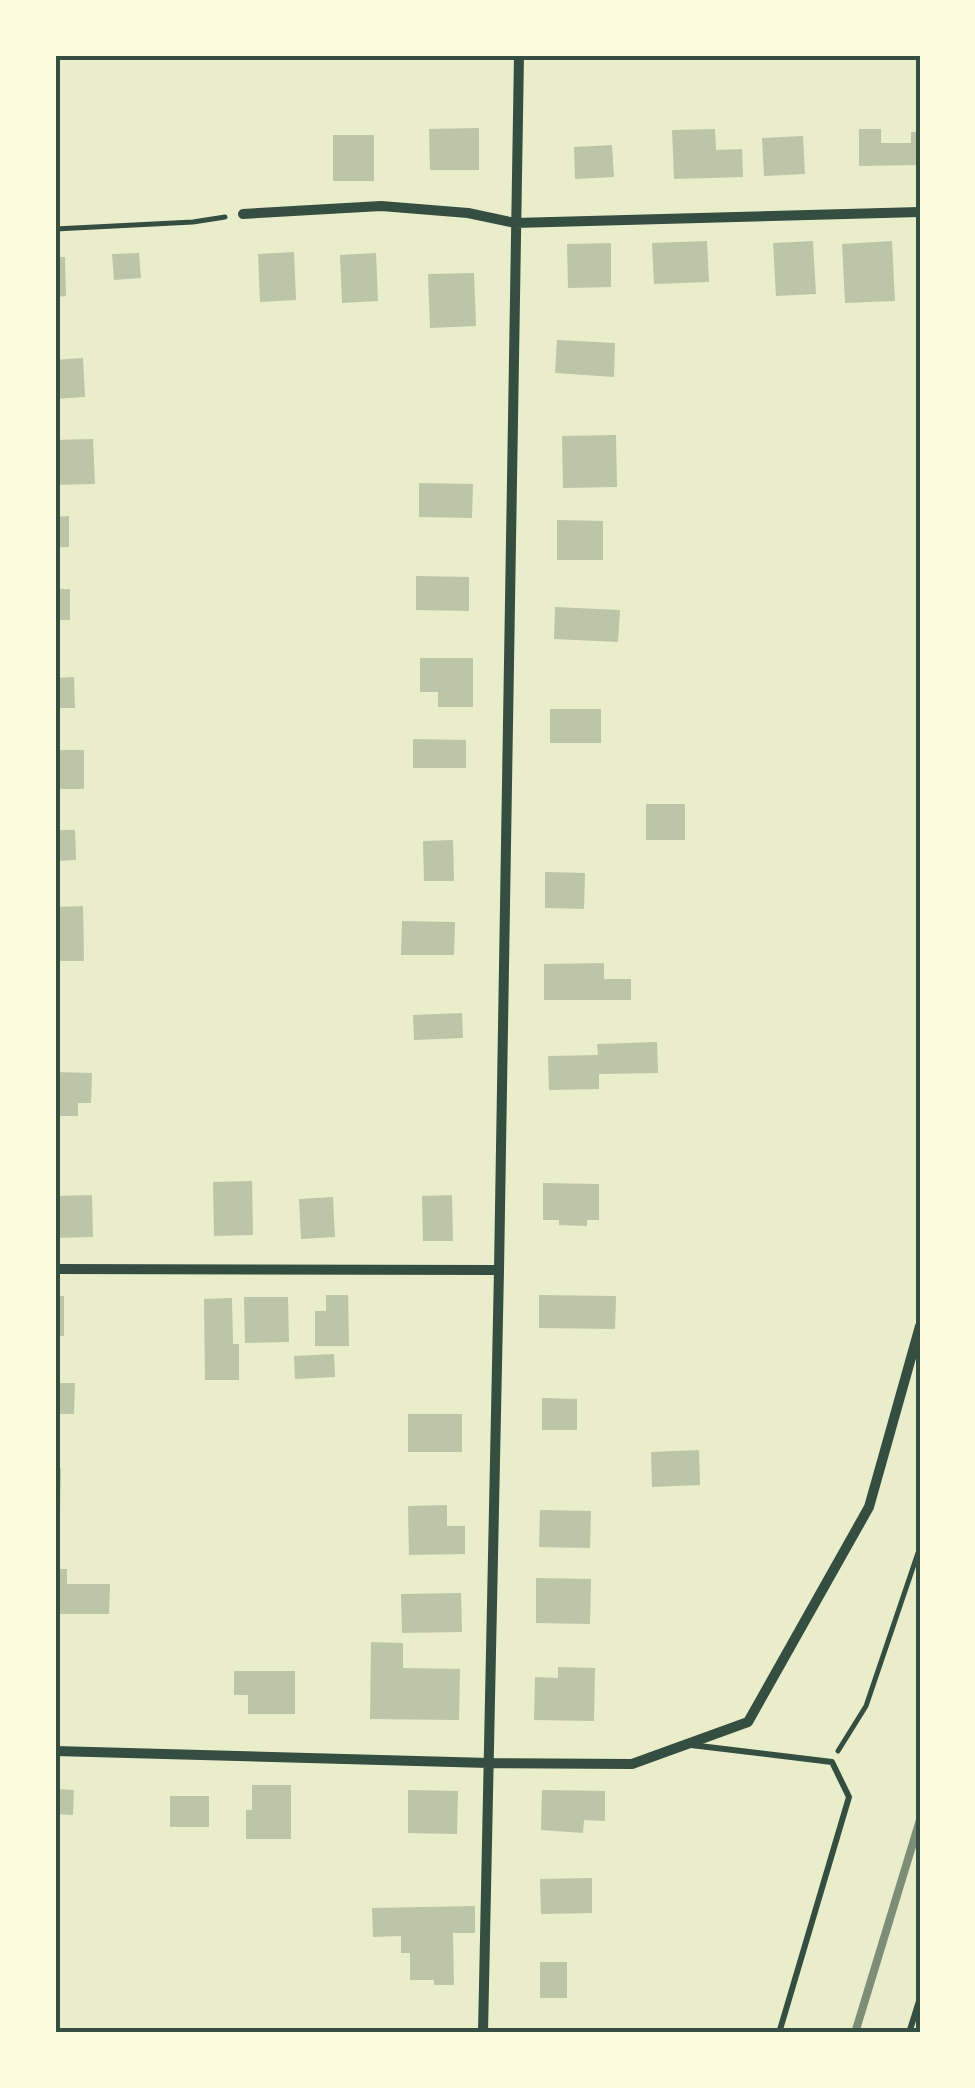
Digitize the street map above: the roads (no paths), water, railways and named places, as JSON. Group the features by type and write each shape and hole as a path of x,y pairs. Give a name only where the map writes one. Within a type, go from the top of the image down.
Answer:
{"street":[{"path":"483,2033 519,55"},
{"path":"243,214 381,206 468,213 514,223 920,212"},
{"path":"55,1268 499,1270"},
{"path":"55,1751 632,1764 748,1722 869,1508 920,1326"}],"lane":[{"path":"685,1745 832,1762 848,1797 780,2033"},
{"path":"910,2033 920,1998"}],"railway":[{"path":"855,2033 920,1820"}]}
